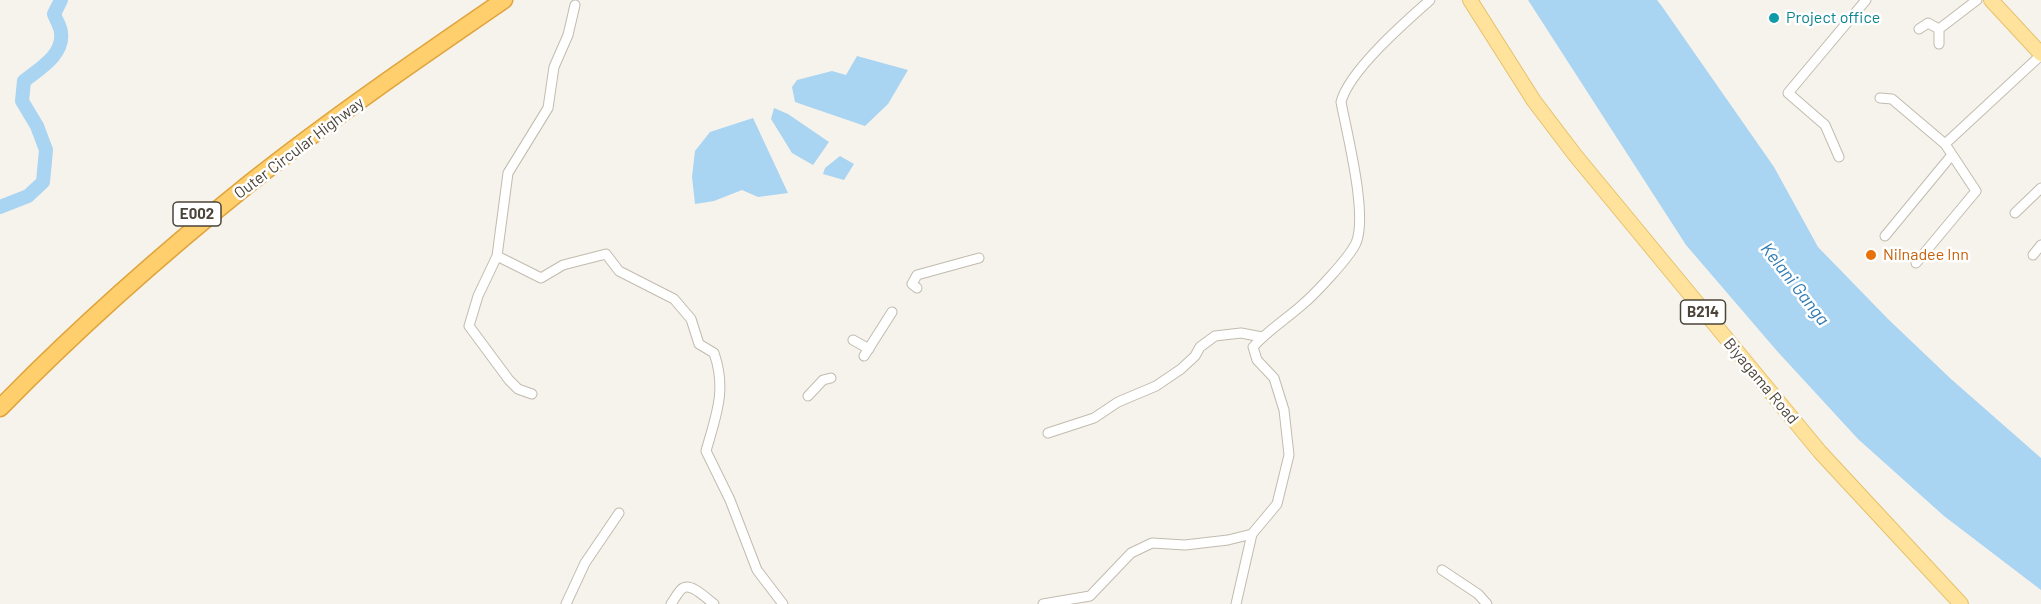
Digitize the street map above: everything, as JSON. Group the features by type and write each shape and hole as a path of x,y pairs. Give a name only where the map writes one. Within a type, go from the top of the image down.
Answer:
{"highway":[{"name":"Outer Circular Highway","path":"0,408 6,392 127,287 233,198 484,0"},
{"name":"Outer Circular Highway","path":"406,62 504,0"}],"main road":[{"name":"Biyagama Road","path":"1470,0 1534,101 1575,155 1820,452 1958,603"},
{"path":"1991,0 2041,54"}],"street":[{"path":"1236,604 1252,534 1277,504 1289,455 1284,410 1274,378 1257,360 1253,347 1303,304 1356,243 1360,220 1341,102 1343,92 1398,27 1430,0"},
{"path":"1839,157 1825,125 1788,93 1866,0"},
{"path":"1939,29 1977,0"},
{"path":"532,394 518,389 509,380 469,326 486,276 497,256 508,173 548,108 554,67 568,35 575,5"},
{"path":"1919,29 1928,23 1939,29"},
{"path":"1939,29 1939,44"},
{"path":"1945,144 2041,54"},
{"path":"1880,98 1892,99 1945,144 1976,191 1916,263"},
{"path":"1885,236 1952,156"},
{"path":"2015,213 2041,188"},
{"path":"2033,255 2041,245"},
{"path":"497,256 541,278 563,265 606,254 620,271 674,300 691,319 699,344 714,353 719,367 720,399 706,451 730,500 757,570 783,604"},
{"path":"917,288 912,284 917,275 979,258"},
{"path":"853,340 866,352 892,312"},
{"path":"1048,433 1094,418 1118,402 1156,386 1181,369 1195,356 1200,347 1215,336 1241,333 1262,337"},
{"path":"808,396 823,380 831,378"},
{"path":"566,604 585,563 619,513"},
{"path":"1044,604 1090,596 1131,553 1152,543 1185,545 1228,540 1252,534"},
{"path":"1442,570 1478,594 1487,604"},
{"path":"670,604 683,588 687,587 692,588 714,604"}],"water":[{"name":"Kelani Ganga","path":"1528,0 1657,0 1774,167 1818,247 1951,379 2041,458 2041,590 1944,516 1858,439 1777,351 1686,245"},
{"path":"857,56 908,70 888,104 865,126 795,102 792,87 797,80 832,71 846,75"},
{"path":"774,108 788,114 829,142 813,165 792,153 771,119"},
{"path":"753,118 788,193 758,197 742,190 714,201 695,204 692,177 695,151 710,132"},
{"path":"840,156 854,164 844,180 823,174 825,168"}],"waterway":[{"path":"0,207 28,196 43,182 46,150 37,126 22,101 24,81 49,61 59,48 61,31 54,14 61,0"}],"place":[{"name":"Project office","path":"1774,18"},
{"name":"Nilnadee Inn","path":"1871,255"}]}
